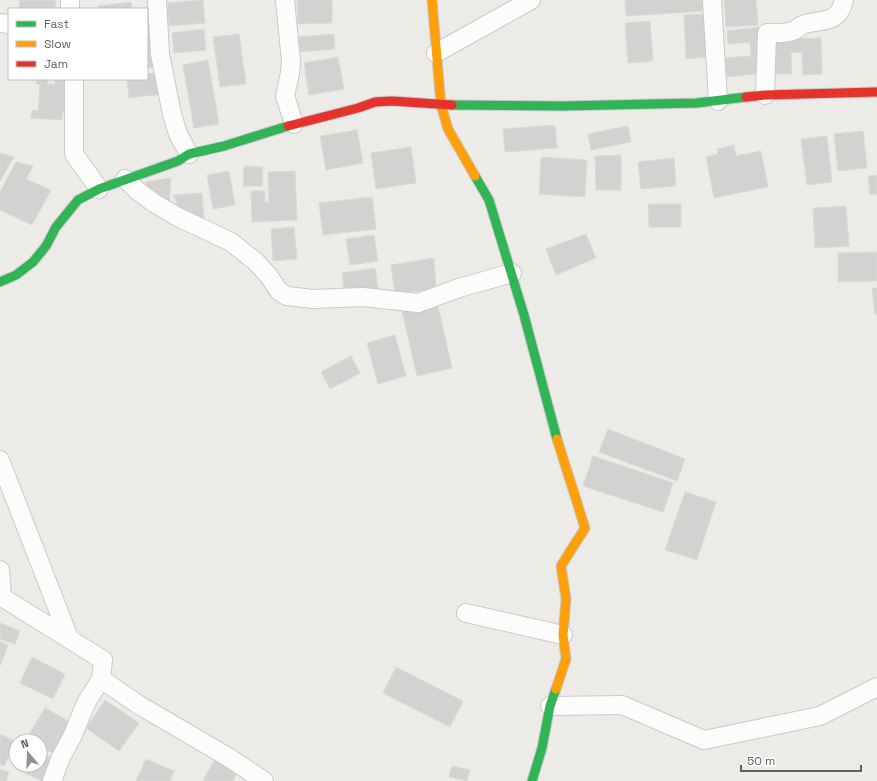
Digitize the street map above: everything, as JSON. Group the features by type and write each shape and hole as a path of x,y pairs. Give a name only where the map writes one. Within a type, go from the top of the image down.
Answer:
{"street":[{"path":"157,0 160,54 172,114 178,134 189,154"},
{"path":"285,0 291,62 285,96 294,124"},
{"path":"432,0 441,105 448,129 489,200 512,273 552,424 585,528 561,566 566,599 563,635 566,658 550,706 542,748 532,781"},
{"path":"436,53 531,0"},
{"path":"712,0 718,100"},
{"path":"765,95 767,34 792,31 803,24 826,21 833,18 841,10 844,0"},
{"path":"74,80 74,154 99,189"},
{"path":"0,282 16,275 33,262 46,246 56,227 68,211 78,200 99,189 125,178 178,161 189,154 224,146 294,124 383,101 441,105 563,106 698,103 765,95 877,92"},
{"path":"125,178 139,192 154,203 178,217 231,242 256,262 268,275 279,291 287,296 313,299 363,297 418,303 459,288 512,273"},
{"path":"0,460 69,638"},
{"path":"0,570 1,597 103,660 101,679 86,703 72,737 61,757 52,781"},
{"path":"466,613 563,635"},
{"path":"101,679 139,706 228,757 264,781"},
{"path":"550,706 622,705 704,740 820,716 877,688"}],"building":[{"path":"20,0 56,0 55,8 19,8"},
{"path":"203,0 205,23 169,26 167,3"},
{"path":"297,0 332,0 332,23 298,24"},
{"path":"625,0 704,0 704,11 626,16"},
{"path":"724,0 756,0 758,25 726,27"},
{"path":"131,2 132,8 98,8 98,6"},
{"path":"705,14 707,57 686,59 684,15"},
{"path":"650,21 653,61 628,63 625,23"},
{"path":"759,27 764,73 727,77 725,58 751,56 750,42 728,44 727,31"},
{"path":"204,29 206,50 174,53 172,33"},
{"path":"152,34 155,67 148,68 148,35"},
{"path":"239,34 246,84 220,87 213,37"},
{"path":"334,34 335,49 300,52 298,37"},
{"path":"821,38 822,74 803,75 802,52 791,53 792,74 776,74 775,39"},
{"path":"338,57 344,89 309,95 304,63"},
{"path":"208,60 219,124 194,128 183,65"},
{"path":"160,72 162,94 129,98 127,80 148,80 148,74"},
{"path":"37,80 48,80 47,84 55,85 55,80 67,80 69,113 63,112 62,120 31,118 32,110 38,111 40,84 36,84"},
{"path":"555,125 557,148 505,152 503,129"},
{"path":"628,126 631,142 591,150 588,134"},
{"path":"357,130 363,163 326,170 320,136"},
{"path":"863,131 867,168 838,171 834,134"},
{"path":"827,136 832,182 807,185 801,139"},
{"path":"734,145 736,156 761,151 768,187 714,198 706,157 718,154 717,149"},
{"path":"411,147 416,183 376,189 371,153"},
{"path":"0,153 14,157 0,181"},
{"path":"621,155 621,190 596,190 595,156"},
{"path":"541,157 587,160 585,197 539,194"},
{"path":"674,158 676,186 641,189 638,162"},
{"path":"16,162 33,166 26,179 51,190 32,225 0,210 0,192"},
{"path":"244,166 263,167 262,186 243,186"},
{"path":"229,171 235,205 213,209 207,175"},
{"path":"295,171 297,220 252,222 251,191 265,191 265,202 269,202 268,172"},
{"path":"877,175 877,194 870,195 868,176"},
{"path":"171,178 169,207 149,194 145,182"},
{"path":"202,193 204,221 181,212 173,195"},
{"path":"372,197 376,229 323,235 319,203"},
{"path":"648,204 681,204 681,227 649,227"},
{"path":"846,206 849,246 815,248 813,208"},
{"path":"294,227 297,259 273,261 271,229"},
{"path":"586,234 596,258 556,275 546,249"},
{"path":"374,235 378,261 350,265 346,239"},
{"path":"877,252 877,281 838,282 838,253"},
{"path":"434,258 436,289 395,294 391,265"},
{"path":"375,268 379,293 345,298 342,273"},
{"path":"872,288 877,288 877,314 875,314"},
{"path":"437,302 452,368 417,376 402,311"},
{"path":"395,335 406,376 378,384 367,343"},
{"path":"351,356 360,373 330,389 321,372"},
{"path":"608,429 685,459 677,481 599,452"},
{"path":"593,456 673,483 663,512 583,486"},
{"path":"685,492 716,502 697,560 665,550"},
{"path":"0,623 20,631 15,644 0,639"},
{"path":"0,642 8,645 0,666"},
{"path":"32,657 65,674 53,699 20,683"},
{"path":"396,667 463,701 450,727 383,693"},
{"path":"105,700 139,723 119,751 86,728"},
{"path":"45,708 72,723 54,754 48,751 48,733 30,733"},
{"path":"0,734 8,738 8,758 4,766 0,764"},
{"path":"48,756 53,758 48,768"},
{"path":"146,759 174,771 170,781 136,781"},
{"path":"214,760 237,772 233,781 203,781"},
{"path":"452,766 470,770 467,781 449,777"},
{"path":"0,769 8,772 6,781 0,781"},
{"path":"25,773 46,773 42,781"}],"traffic: fast":[{"path":"452,105 563,106 697,103 746,97"},
{"path":"0,282 16,275 33,262 46,246 56,227 78,200 99,189 178,161 189,154 224,146 288,126"},
{"path":"475,176 489,200 524,315 557,439"},
{"path":"532,781 542,748 550,706 556,689"}],"traffic: slow":[{"path":"432,0 441,105 448,129 475,176"},
{"path":"556,689 566,659 563,635 566,599 561,566 585,528 557,439"}],"traffic: jam":[{"path":"746,97 765,95 877,92"},
{"path":"288,126 358,108 375,102 392,101 452,105"}]}
